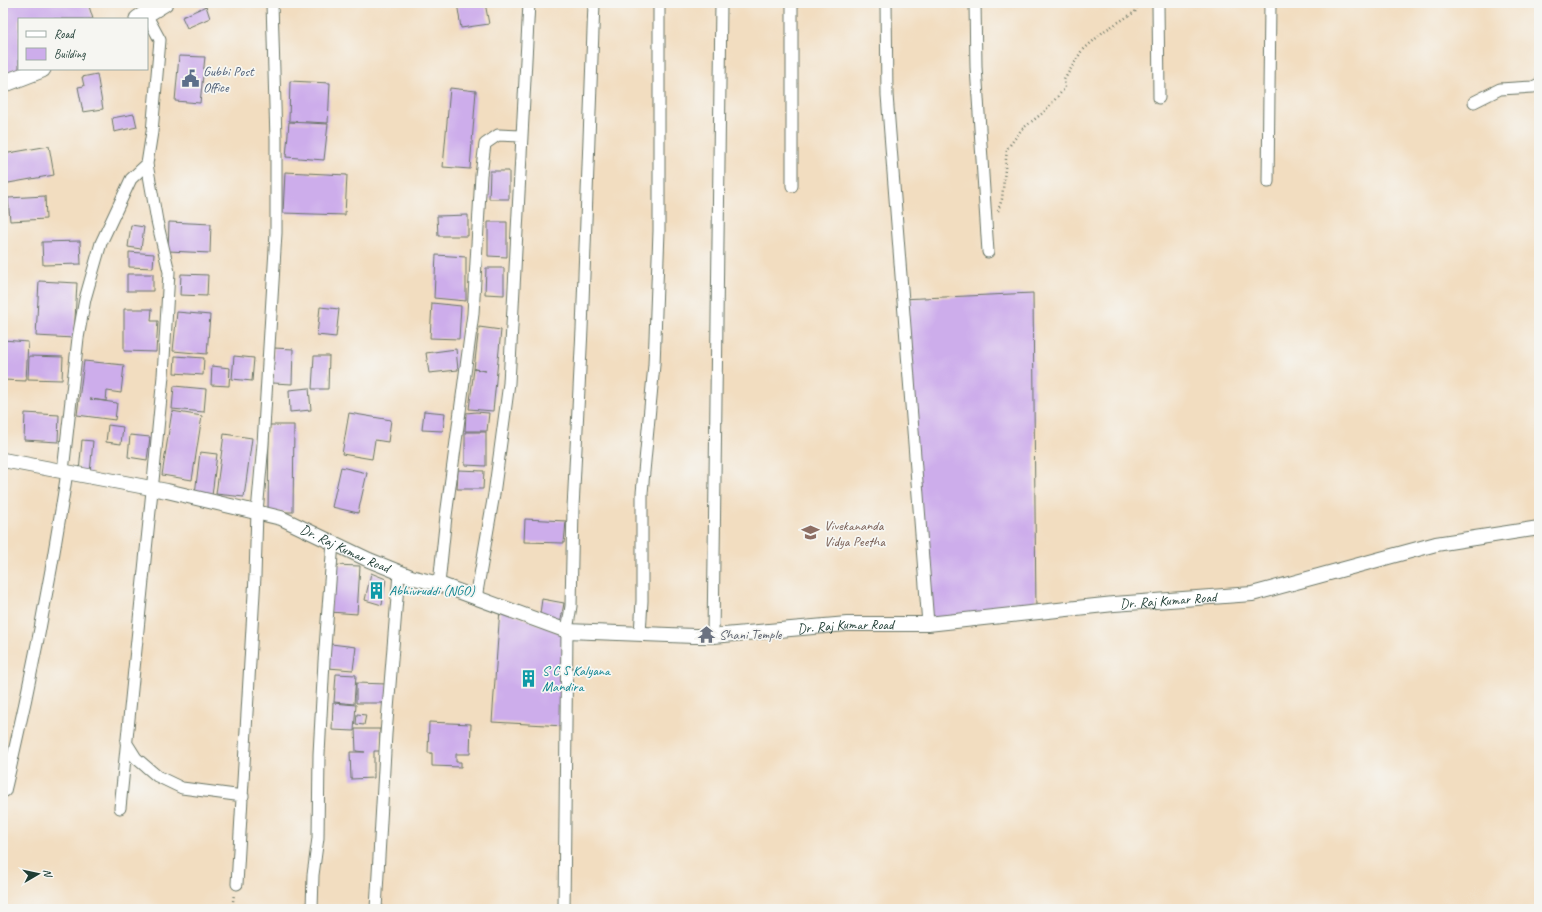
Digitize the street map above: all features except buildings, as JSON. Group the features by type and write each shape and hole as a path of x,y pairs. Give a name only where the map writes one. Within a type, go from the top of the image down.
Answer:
{"main road":[{"path":"142,17 164,3"},
{"path":"3,84 39,70"}],"street":[{"path":"237,884 243,796 257,512 263,444 276,233 276,140 272,3"},
{"path":"476,598 494,494 509,383 521,136 530,3"},
{"path":"564,909 567,631 572,606 573,508 582,321 594,3"},
{"path":"640,634 642,601 642,494 654,365 659,231 659,3"},
{"path":"713,636 721,3"},
{"path":"792,3 792,186"},
{"path":"886,3 887,95 928,624"},
{"path":"976,3 976,67 988,252"},
{"path":"1158,3 1160,98"},
{"path":"1268,182 1270,3"},
{"path":"120,808 163,376 169,272 157,221 147,164 152,132 160,40 148,25"},
{"path":"1474,102 1500,89 1533,87 1539,84"},
{"path":"439,584 447,508 473,314 481,175 485,144 498,135 521,136"},
{"path":"5,791 24,713 51,572 65,472 78,338 85,299 101,243 131,179 147,164"},
{"name":"Dr. Raj Kumar Road","path":"3,460 152,488 281,518 411,578 439,584 567,631 713,636 847,624 928,624 1114,604 1252,594 1436,544 1539,528"},
{"path":"312,909 313,875 318,838 319,754 324,661 333,542"},
{"path":"376,909 386,734 399,573"},
{"path":"126,742 136,758 157,776 182,788 243,796"}],"path":[{"path":"998,214 1002,199 1008,148 1022,129 1044,112 1065,88 1064,80 1081,52 1104,31 1135,12 1139,3"}],"place":[{"name":"Gubbi Post Office","path":"190,79"},
{"name":"Vivekananda Vidya Peetha","path":"811,533"},
{"name":"Abhivruddi (NGO)","path":"376,590"},
{"name":"Shani Temple","path":"706,634"},
{"name":"S C S Kalyana Mandira","path":"529,678"}]}
